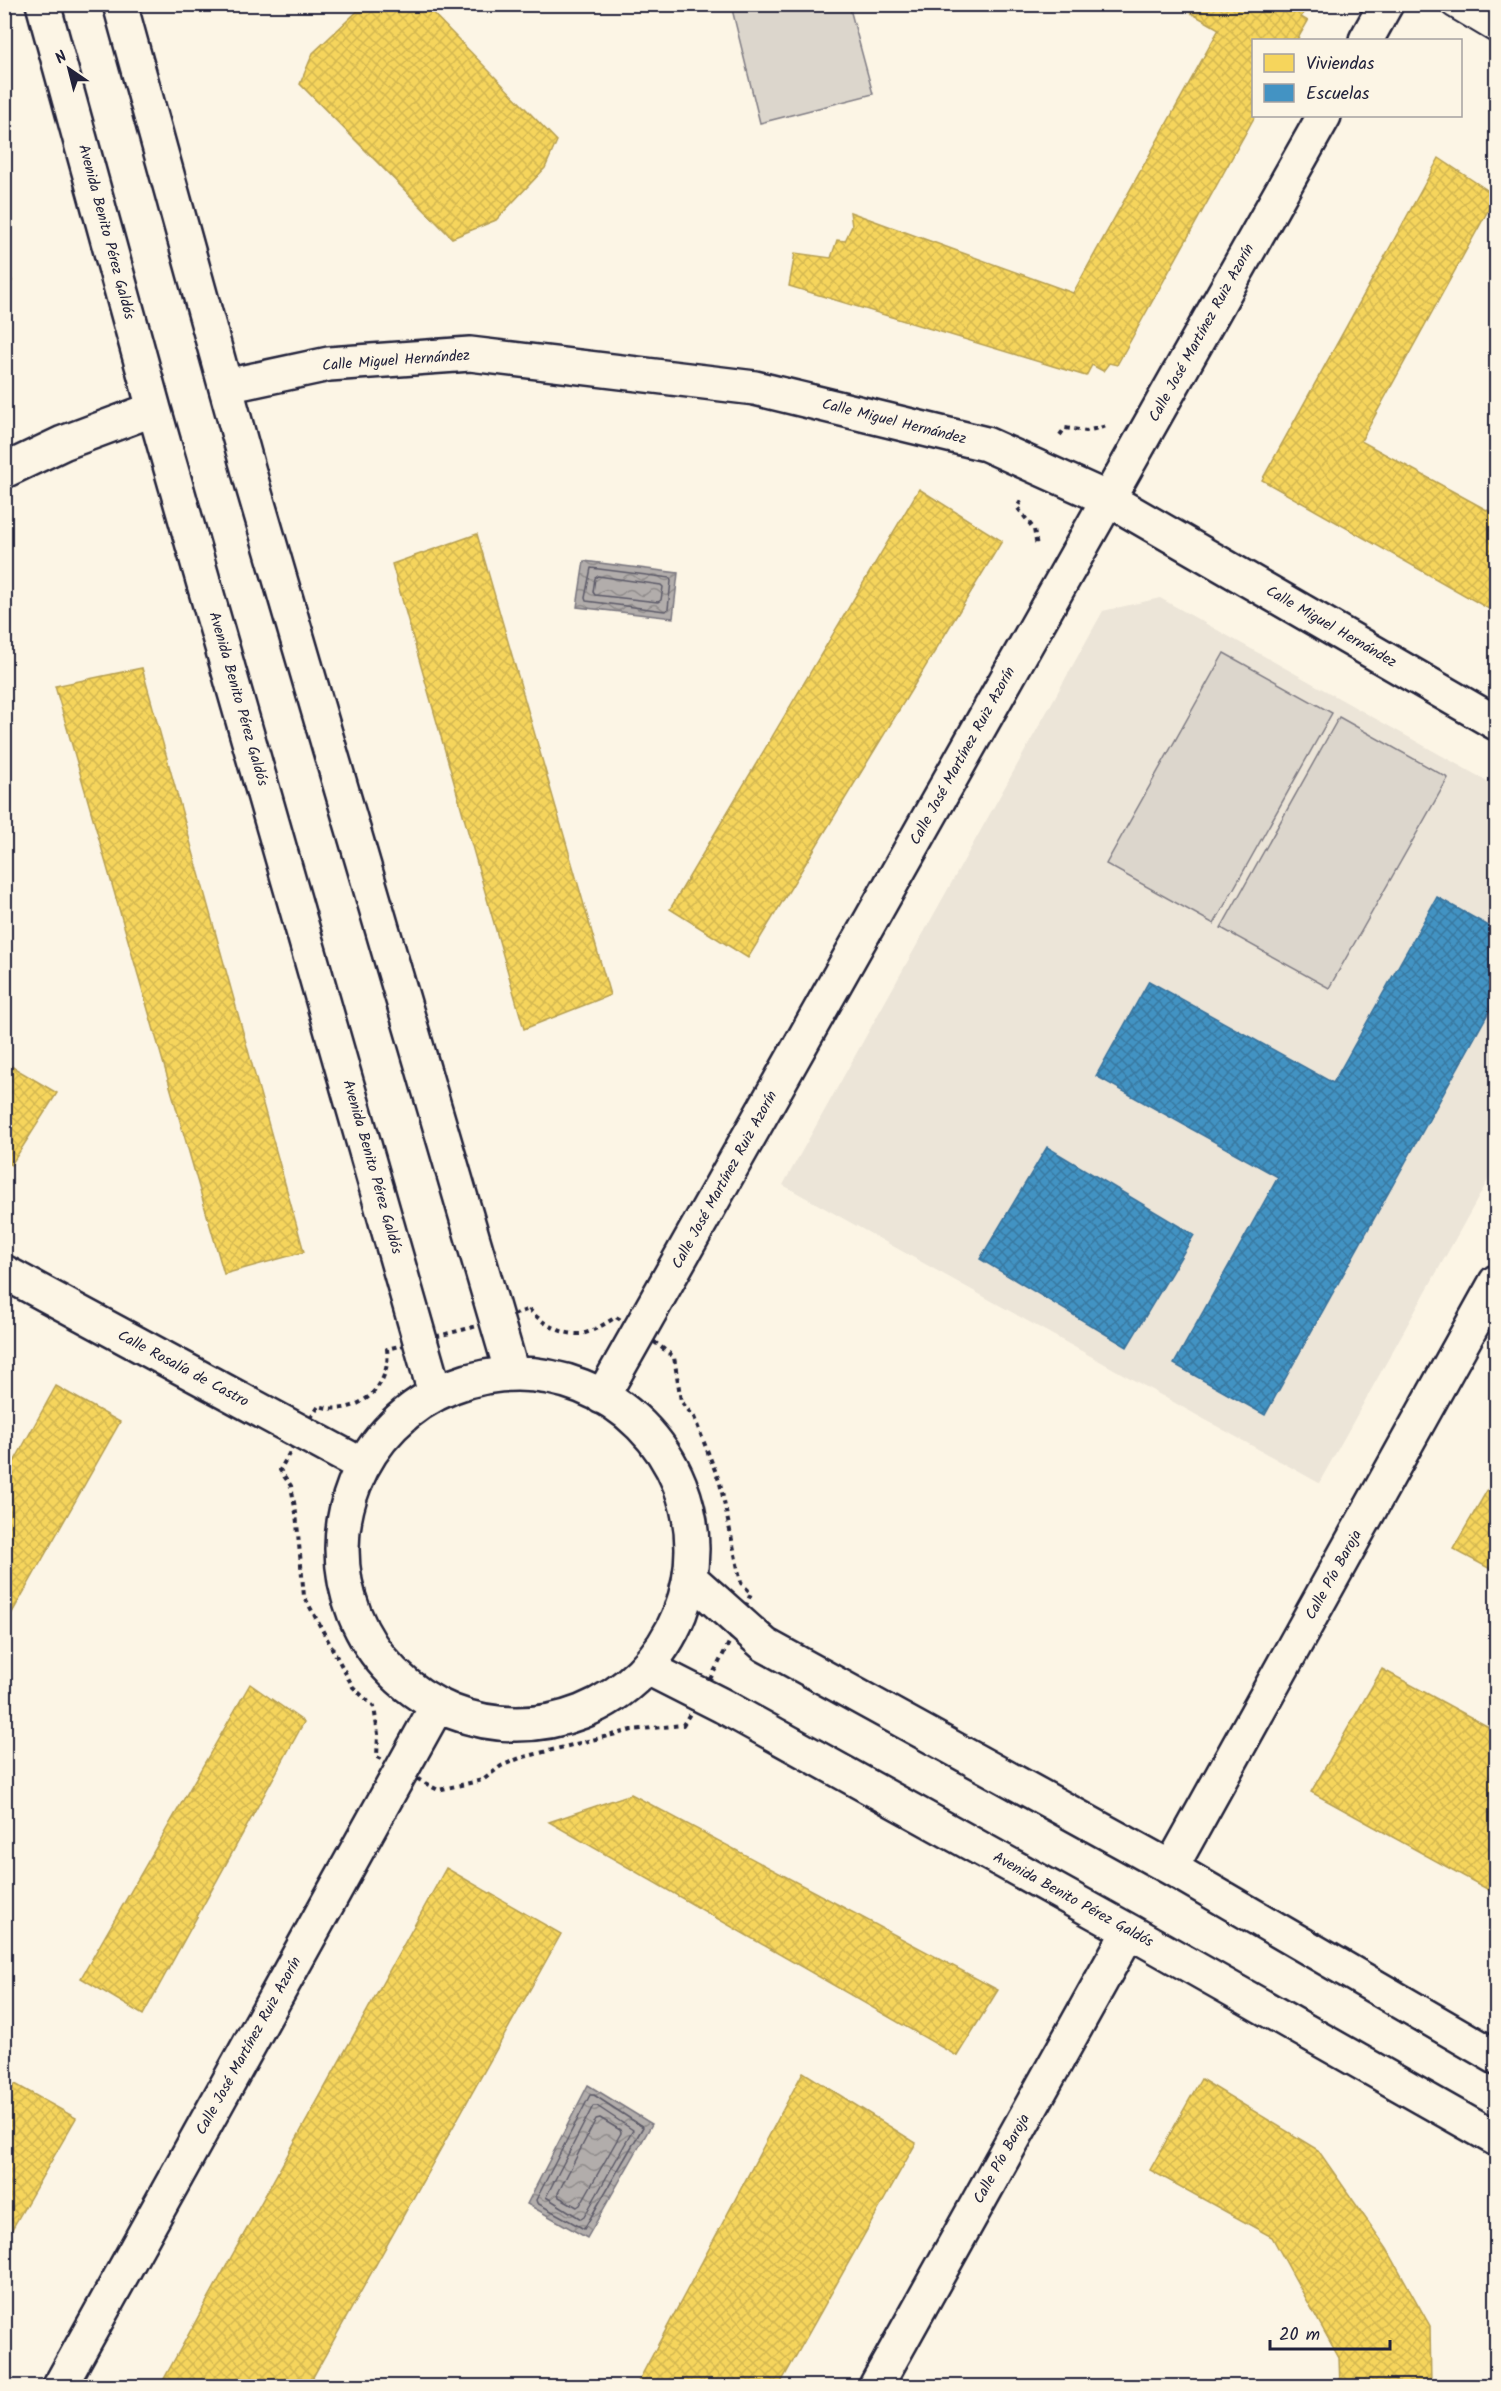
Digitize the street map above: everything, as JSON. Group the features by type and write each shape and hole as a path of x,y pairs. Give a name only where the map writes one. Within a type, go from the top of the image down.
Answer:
{"street":[{"name":"Avenida Benito Pérez Galdós","path":"43,4 154,409 435,1393"},
{"path":"120,4 271,548 512,1373"},
{"path":"1367,39 1386,4"},
{"path":"1454,4 1497,28"},
{"name":"Calle José Martínez Ruiz Azorín","path":"602,1397 1323,117"},
{"name":"Calle Miguel Hernández","path":"226,386 329,364 470,354 755,388 986,444 1108,499 1497,723"},
{"path":"4,471 63,443 154,409"},
{"name":"Calle Rosalía de Castro","path":"4,1272 362,1465"},
{"name":"Calle Pío Baroja","path":"1171,1868 1497,1282"},
{"path":"512,1373 544,1375 586,1387 626,1411 658,1443 680,1483 692,1533 690,1578 674,1626 646,1667 609,1698 572,1715 516,1724 475,1720 437,1706 387,1667 358,1625 342,1569 344,1515 362,1465 399,1419 435,1393 465,1381 512,1373"},
{"path":"690,1578 765,1645 1171,1868 1493,2055"},
{"name":"Avenida Benito Pérez Galdós","path":"646,1667 1129,1931 1497,2139"},
{"name":"Calle José Martínez Ruiz Azorín","path":"60,2386 437,1706"},
{"name":"Calle Pío Baroja","path":"876,2386 1129,1931"}],"path":[{"path":"529,1309 538,1320 561,1331 581,1334 616,1317 640,1331 674,1357 681,1401 694,1417 720,1483 741,1583 752,1593 740,1623 702,1696 682,1725 632,1730 520,1758 501,1766 483,1780 438,1790 377,1757 378,1734 374,1707 353,1687 304,1596 291,1486 280,1470 301,1432 319,1406 330,1409 352,1407 379,1386 386,1376 389,1362 387,1349 497,1321 529,1309"}],"shaded area":[{"path":"731,5 849,5 873,94 760,123"},
{"path":"1160,598 1496,786 1496,1166 1319,1483 783,1185 1103,611"},
{"path":"1224,653 1332,713 1214,924 1106,864"},
{"path":"1339,717 1448,778 1329,988 1221,928"}],"water":[{"path":"584,561 678,573 673,618 577,607"},
{"path":"588,2085 652,2124 587,2238 527,2204"}],"building: Viviendas":[{"path":"365,4 424,4 557,141 545,168 496,220 452,238 300,84 313,53"},
{"path":"1175,4 1305,4 1308,6 1301,17 1308,21 1298,39 1252,39 1252,117 1254,117 1117,365 1109,363 1103,371 1092,365 1086,376 789,286 795,253 831,258 837,240 845,241 852,226 850,212 1073,293 1219,29"},
{"path":"1439,158 1496,196 1361,441 1496,515 1496,613 1262,480"},
{"path":"4,257 12,281 4,284"},
{"path":"919,489 1002,541 748,958 670,909"},
{"path":"477,534 610,995 524,1029 392,564"},
{"path":"142,668 304,1252 224,1274 55,686"},
{"path":"4,1062 57,1093 11,1165 4,1161"},
{"path":"56,1386 120,1422 4,1627 4,1463 6,1460 14,1462"},
{"path":"1496,1475 1496,1572 1453,1549"},
{"path":"1382,1669 1496,1731 1496,1894 1311,1792"},
{"path":"250,1684 304,1722 143,2015 81,1978"},
{"path":"631,1794 998,1990 957,2056 549,1822"},
{"path":"446,1868 561,1934 308,2386 160,2386"},
{"path":"803,2072 916,2143 779,2386 636,2386"},
{"path":"1201,2079 1318,2150 1387,2249 1430,2326 1431,2386 1340,2386 1339,2358 1272,2237 1150,2170"},
{"path":"15,2084 76,2118 4,2243 4,2103"}],"building: Escuelas":[{"path":"1437,897 1496,930 1496,999 1265,1415 1174,1364 1278,1177 1096,1076 1149,981 1333,1083"},
{"path":"1047,1147 1194,1235 1127,1347 980,1259"}]}
